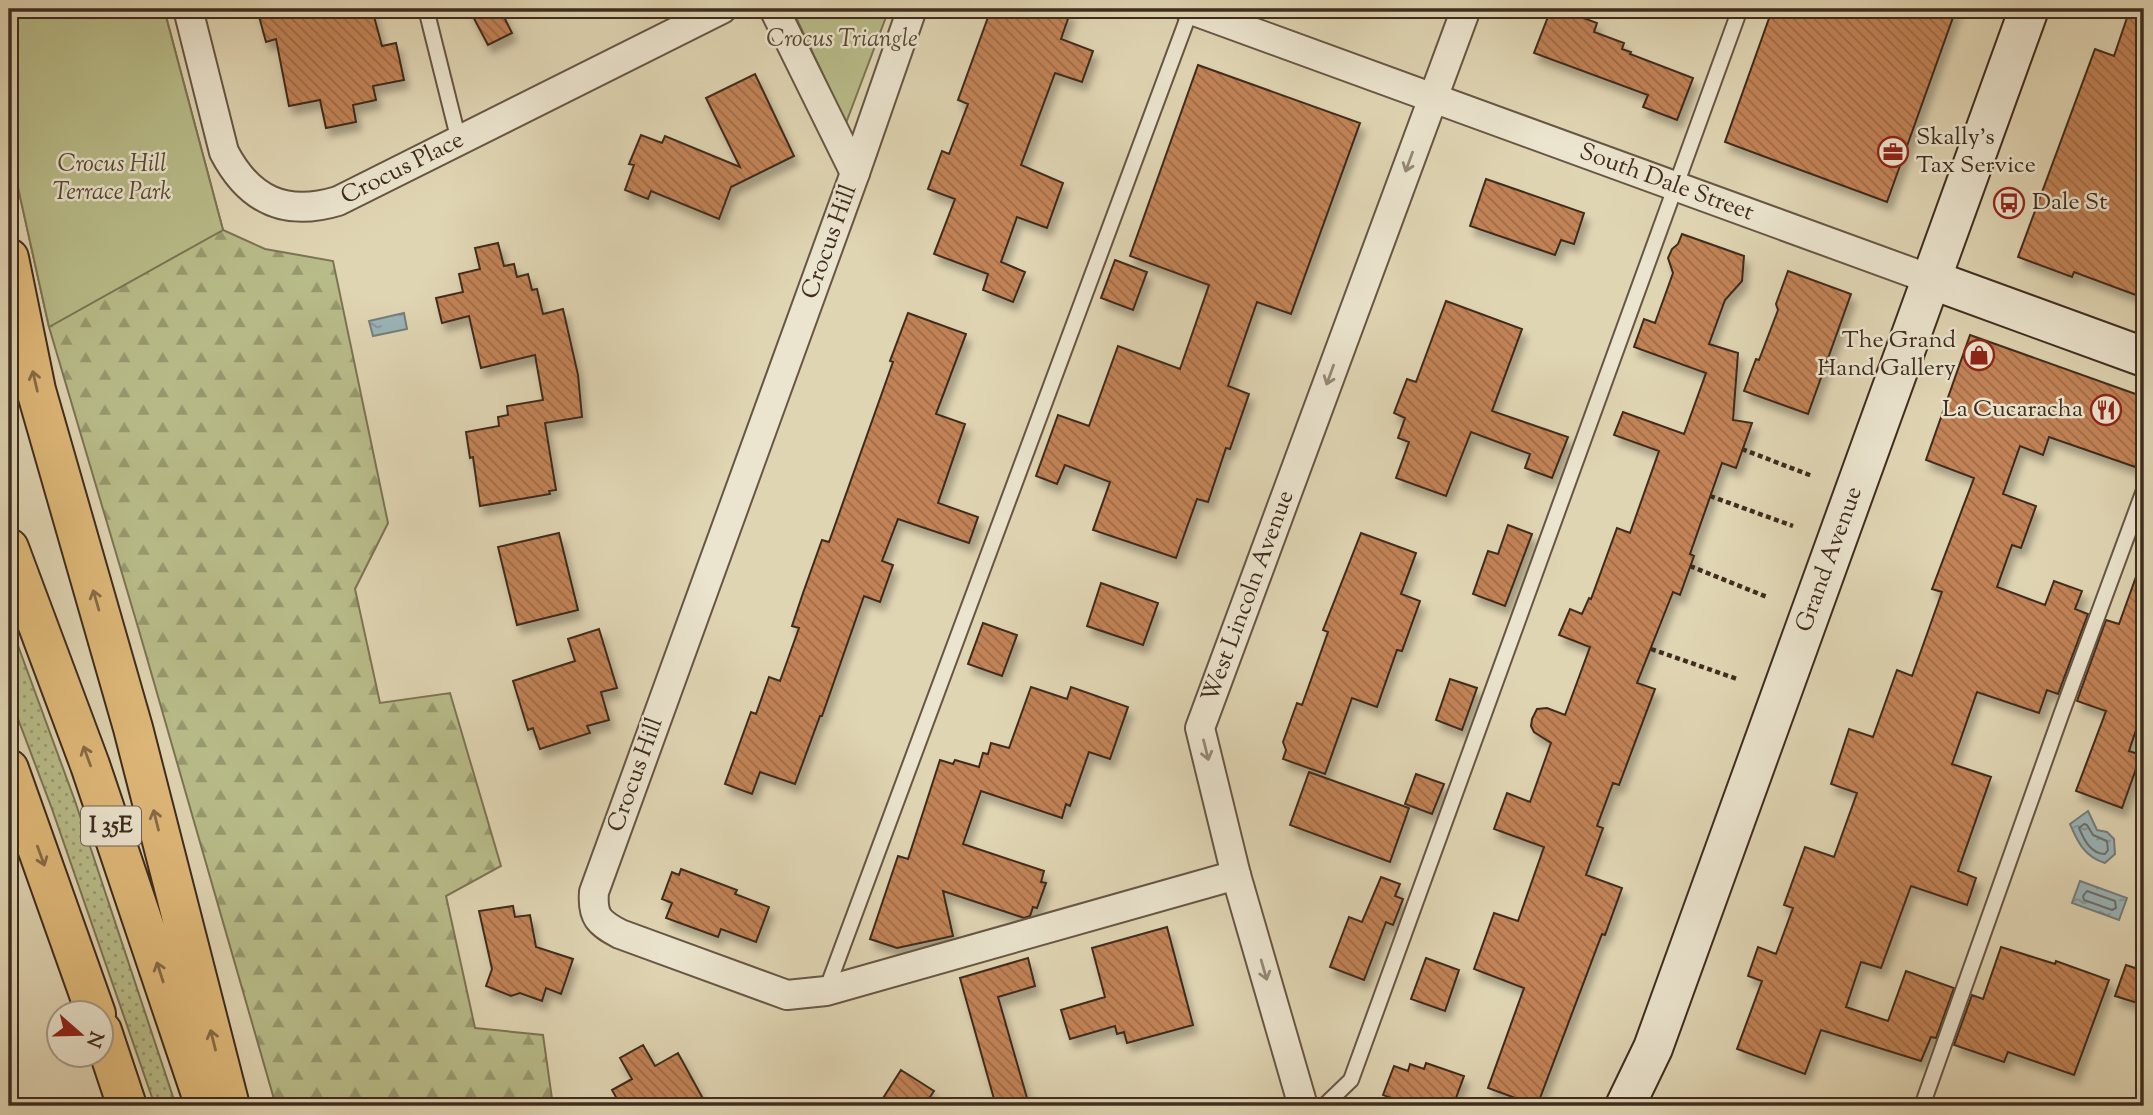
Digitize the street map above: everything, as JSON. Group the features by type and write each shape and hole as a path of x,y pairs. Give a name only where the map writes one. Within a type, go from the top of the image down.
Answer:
{"highway":[{"path":"9,258 37,390 132,728 230,1106"},
{"name":"I 35E","path":"9,548 90,765 205,1106"},
{"path":"9,769 91,1000"},
{"path":"115,1070 127,1106"}],"main road":[{"name":"Grand Avenue","path":"1630,1105 1653,1048 2029,9"},
{"name":"South Dale Street","path":"1930,279 2144,356"}],"street":[{"name":"Crocus Place","path":"188,9 224,152 234,171 249,187 266,199 287,206 308,208 338,201 722,9"},
{"name":"Crocus Hill","path":"774,9 855,173 594,892 593,906 597,919 620,934 786,995 826,991 1236,875"},
{"path":"855,173 912,9"},
{"name":"South Dale Street","path":"1191,9 1930,279"},
{"name":"West Lincoln Avenue","path":"1303,1106 1236,875 1200,727 1466,9"}],"lane":[{"path":"426,9 459,141"},
{"path":"826,991 1191,9"},
{"path":"1324,1106 1351,1080 1740,9"},
{"path":"1922,1106 2144,490"}],"path":[{"path":"1742,449 1812,476"},
{"path":"1710,496 1793,526"},
{"path":"1690,566 1767,597"},
{"path":"1651,649 1737,679"},
{"path":"9,1090 14,1106"}],"green space":[{"path":"9,9 164,9 223,230 265,249 333,261 388,523 355,589 380,703 450,693 501,866 446,896 475,1028 543,1035 553,1106 276,1106 49,327 9,147"},
{"name":"Crocus Hill Terrace Park","path":"9,9 164,9 223,230 49,327 9,147"},
{"name":"Crocus Triangle","path":"792,9 889,9 846,123"},
{"path":"9,621 75,801 176,1106 155,1106 52,809 9,695"}],"water":[{"path":"404,313 407,329 373,336 369,321"},
{"path":"2088,811 2097,830 2107,832 2114,839 2115,854 2105,863 2092,857 2083,848 2070,824"},
{"path":"2080,881 2127,898 2119,920 2072,903"}],"building":[{"path":"257,9 372,9 382,46 396,43 404,80 373,86 376,100 353,105 356,122 326,128 320,100 289,106 276,39 266,42"},
{"path":"469,9 500,9 512,33 488,45"},
{"path":"991,9 1057,9 1070,13 1061,39 1093,51 1082,82 1055,73 1021,165 1063,183 1047,228 1017,217 1001,262 1025,272 1013,302 983,290 988,274 934,254 955,199 928,189 942,151 949,154 968,104 958,100"},
{"path":"1551,9 1560,9 1597,23 1594,32 1624,43 1622,49 1631,52 1630,54 1693,78 1677,120 1643,107 1648,95 1534,53"},
{"path":"1797,9 1956,9 1887,202 1725,142 1772,10 1796,18"},
{"path":"2130,9 2144,9 2144,298 2074,272 2072,277 2018,257 2095,49 2114,56"},
{"path":"1198,65 1360,123 1291,314 1257,302 1228,386 1249,394 1230,449 1226,448 1208,502 1197,499 1176,558 1093,530 1110,482 1065,465 1057,484 1036,476 1058,415 1089,426 1118,346 1180,369 1209,285 1130,256"},
{"path":"755,74 794,156 731,187 719,219 651,191 648,199 625,190 634,165 629,164 641,135 662,143 665,136 740,167 706,98"},
{"path":"1486,179 1584,213 1574,244 1561,240 1555,255 1470,226"},
{"path":"1682,234 1744,256 1742,281 1725,300 1709,344 1738,353 1733,420 1752,423 1736,468 1722,463 1690,554 1694,556 1680,595 1673,592 1637,683 1655,689 1619,785 1613,783 1597,826 1603,828 1586,875 1622,888 1537,1106 1488,1088 1524,988 1474,969 1494,913 1518,921 1544,847 1494,829 1507,793 1530,802 1551,743 1534,732 1532,719 1537,709 1547,708 1565,715 1590,647 1559,635 1570,609 1582,614 1589,598 1591,599 1617,528 1630,533 1659,451 1614,435 1623,412 1684,434 1706,373 1634,347 1644,319 1655,323 1673,273 1668,258"},
{"path":"498,243 504,266 514,264 517,277 528,274 532,290 537,289 543,314 563,309 578,375 582,417 545,423 556,490 549,491 550,494 480,506 473,457 470,458 466,432 499,426 498,417 508,415 507,406 543,400 535,355 481,368 469,316 442,323 436,298 463,292 459,274 480,269 475,248"},
{"path":"1115,260 1147,272 1133,310 1101,298"},
{"path":"1788,271 1851,294 1808,414 1744,391 1778,310 1776,304"},
{"path":"1446,301 1522,329 1492,411 1568,437 1552,478 1525,468 1530,454 1471,432 1446,496 1396,478 1409,442 1398,438 1405,418 1394,413 1407,379 1416,382"},
{"path":"908,313 966,334 936,414 965,424 938,503 978,517 969,543 898,519 882,561 893,565 880,602 864,596 795,784 760,772 752,794 725,784 751,712 756,714 769,677 780,681 799,628 792,626 803,593 822,540 829,542"},
{"path":"1970,335 2144,397 2144,470 2049,437 2043,455 2020,446 2003,494 2036,506 2021,548 2012,545 1997,587 2045,605 2054,581 2082,591 2075,609 2088,614 2058,694 2047,690 2039,713 1977,692 1952,764 1991,777 1958,871 1976,878 1967,905 1911,886 1881,968 1861,962 1846,1007 1888,1021 1906,971 1954,988 1936,1038 1931,1037 1921,1061 1821,1030 1805,1074 1737,1049 1762,981 1748,976 1758,947 1776,954 1793,908 1784,905 1805,847 1834,857 1857,793 1831,784 1849,729 1873,737 1897,670 1912,676 1942,592 1932,589 1974,478 1926,460"},
{"path":"1508,525 1532,534 1505,606 1473,594 1488,551 1498,554"},
{"path":"559,533 578,610 517,625 498,547"},
{"path":"1361,533 1416,553 1401,594 1420,601 1402,651 1397,650 1377,707 1352,698 1325,774 1283,759 1286,750 1283,742 1297,703 1302,705 1328,632 1323,630"},
{"path":"2141,563 2144,563 2144,706 2129,751 2141,755 2122,808 2076,791 2106,711 2077,701 2106,620 2119,624"},
{"path":"1101,583 1158,603 1143,645 1087,626"},
{"path":"983,623 1017,635 1002,676 968,664"},
{"path":"599,629 617,688 601,692 609,720 587,726 590,733 540,749 533,728 528,730 513,681 575,661 568,639"},
{"path":"1450,679 1477,688 1462,730 1436,720"},
{"path":"1031,687 1067,699 1071,687 1128,707 1110,759 1089,752 1070,806 1066,804 1062,818 981,791 963,844 1044,871 1041,882 1046,883 1037,908 1033,907 1030,916 1024,918 943,891 953,936 897,948 870,939 898,856 908,859 940,760 953,764 955,760 979,767 983,753 988,754 991,743 1009,748"},
{"path":"1309,772 1409,808 1390,862 1290,825"},
{"path":"1416,774 1444,784 1432,814 1405,804"},
{"path":"681,869 737,890 735,894 769,907 756,942 721,929 718,937 666,918 672,903 662,899 672,872 679,875"},
{"path":"1381,877 1400,884 1395,896 1403,899 1393,925 1386,922 1364,980 1330,967 1349,917 1362,922"},
{"path":"513,906 515,917 530,915 536,947 573,959 561,994 546,988 542,1001 520,993 511,996 486,986 492,969 479,911"},
{"path":"1167,927 1193,1025 1127,1043 1124,1032 1117,1034 1115,1026 1070,1039 1061,1010 1105,997 1092,948"},
{"path":"2001,947 2055,964 2056,961 2109,980 2074,1075 2008,1052 2004,1062 1954,1045 1972,995 1983,999"},
{"path":"1028,958 1035,986 998,997 1027,1098 996,1106 960,978"},
{"path":"1426,958 1459,970 1445,1011 1411,999"},
{"path":"2126,965 2144,971 2144,1005 2115,996"},
{"path":"643,1045 655,1066 678,1053 707,1106 621,1106 612,1090 632,1079 620,1058"},
{"path":"1426,1063 1464,1076 1453,1106 1397,1106 1399,1101 1383,1095 1394,1066 1408,1071 1410,1064 1424,1069"},
{"path":"901,1070 934,1091 924,1106 878,1106"}],"place":[{"name":"Skally’s Tax Service","path":"1893,152"},
{"name":"Dale St","path":"2009,203"},
{"name":"The Grand Hand Gallery","path":"1979,355"},
{"name":"La Cucaracha","path":"2106,410"}]}
